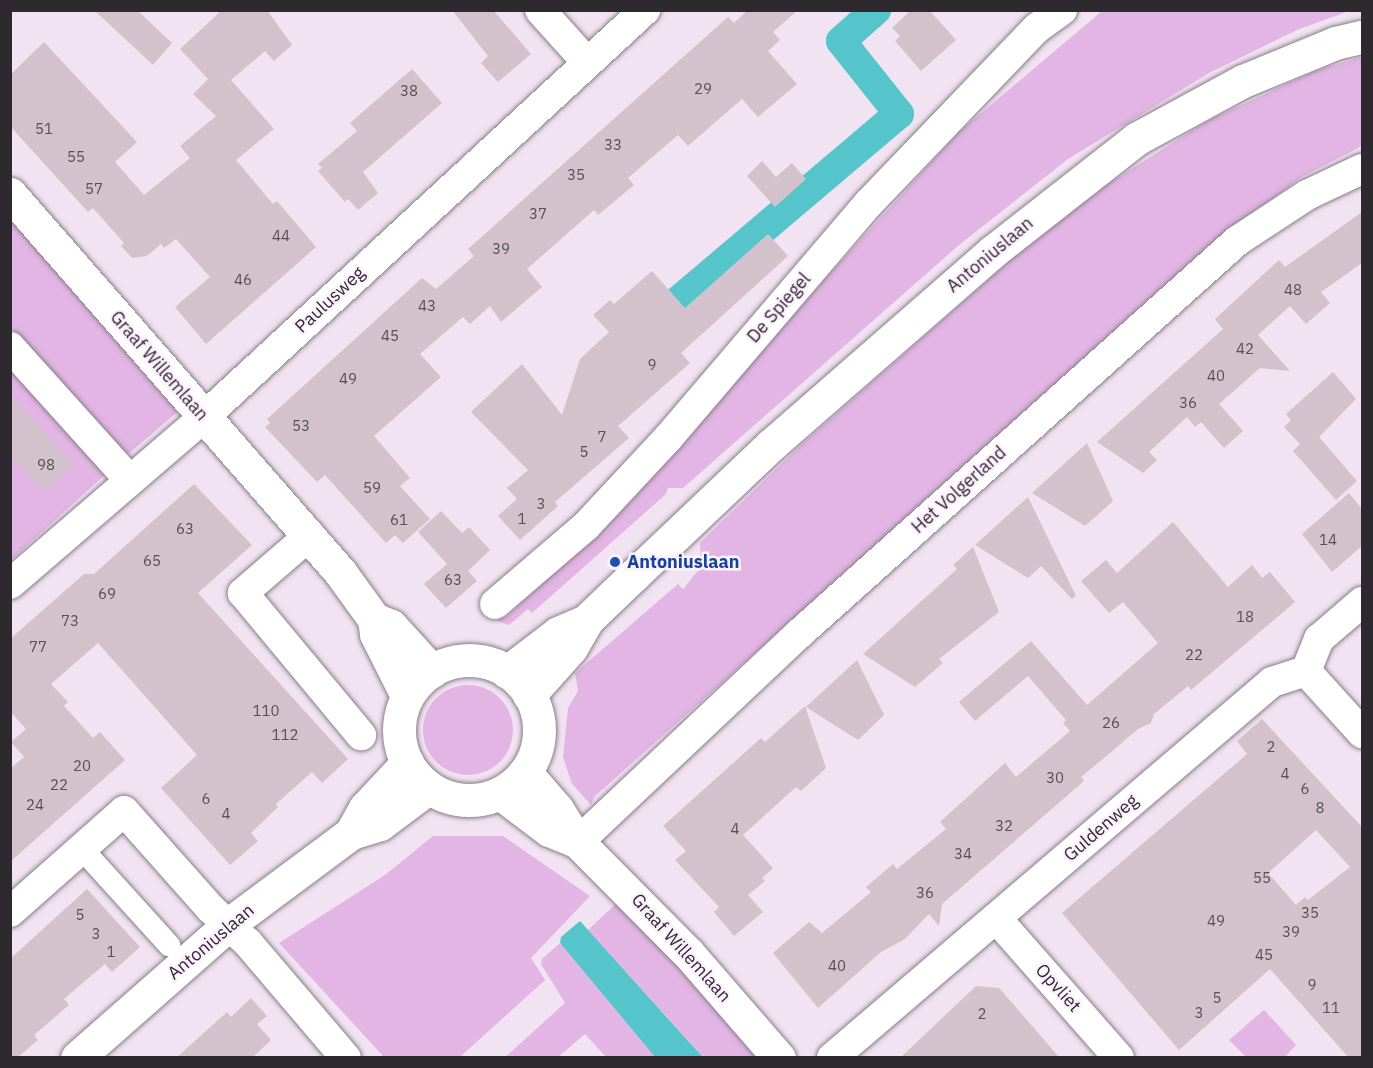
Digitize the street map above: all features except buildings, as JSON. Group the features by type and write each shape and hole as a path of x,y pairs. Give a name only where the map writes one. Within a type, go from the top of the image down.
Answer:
{"main road":[{"name":"Antoniuslaan","path":"529,695 571,648 587,620 798,422 992,252 1136,139 1243,81 1335,43 1362,37"},
{"name":"Graaf Willemlaan","path":"10,194 203,418 310,535 374,620 376,634 407,696"},
{"name":"Graaf Willemlaan","path":"374,620 391,627 432,670"},
{"name":"Antoniuslaan","path":"507,672 558,633 587,620"},
{"path":"475,660 507,672 529,695 538,734 525,772 500,793 471,800 456,799 428,788 407,763 398,730 407,696 432,670 452,662 475,660"},
{"name":"Antoniuslaan","path":"351,833 365,808 407,763"},
{"name":"Graaf Willemlaan","path":"525,772 561,814 578,842 688,953 779,1058"},
{"name":"Antoniuslaan","path":"77,1058 229,924 351,833 380,824 428,788"},
{"name":"Graaf Willemlaan","path":"500,793 549,830 578,842"}],"street":[{"path":"540,10 586,61"},
{"name":"Paulusweg","path":"10,584 203,418 586,61 645,10"},
{"name":"De Spiegel","path":"495,604 586,526 668,438 868,204 1037,28 1062,10"},
{"name":"Het Volgerland","path":"578,842 808,625 1238,241 1307,195 1362,169"},
{"path":"10,347 129,480"},
{"path":"310,535 243,593 361,735"},
{"path":"1362,602 1319,639 1306,671 1362,733"},
{"name":"Guldenweg","path":"832,1058 1272,682 1306,671"},
{"path":"10,912 124,811 229,924 337,1054"},
{"path":"82,849 169,945"},
{"name":"Opvliet","path":"996,918 1119,1058"}],"shaded area":[{"path":"1102,11 1349,11 1297,30 1209,73 1068,159 959,245 683,488 668,488 666,494 532,613 528,609 509,625 497,621 500,611 506,617 632,500 637,494 626,497 959,132"},
{"path":"1362,57 1362,146 1300,178 1217,240 594,797 591,805 572,784 563,757 568,708 578,691 575,673 678,584 683,589 701,567 700,543 800,446 1033,240 1103,187 1209,120 1315,71"},
{"path":"10,217 182,408 125,457 11,328"},
{"path":"10,360 108,472 11,560 10,560"},
{"path":"468,685 485,688 500,698 510,713 513,730 510,747 500,762 485,772 468,775 451,772 436,762 426,747 423,730 426,713 436,698 451,688"},
{"path":"433,836 503,836 590,896 531,958 545,980 460,1057 384,1057 279,943 385,875"},
{"path":"621,899 759,1057 703,1057 588,930"},
{"path":"560,943 655,1057 606,1057 585,1034 558,1057 504,1058 565,1003 541,964 542,959"},
{"path":"1264,1010 1296,1045 1285,1057 1246,1057 1229,1040"}],"water":[{"path":"580,921 703,1057 655,1057 560,943 561,937"}],"waterway":[{"path":"664,313 899,114 841,41 876,10"}],"place":[{"name":"Antoniuslaan","path":"615,562"}]}
